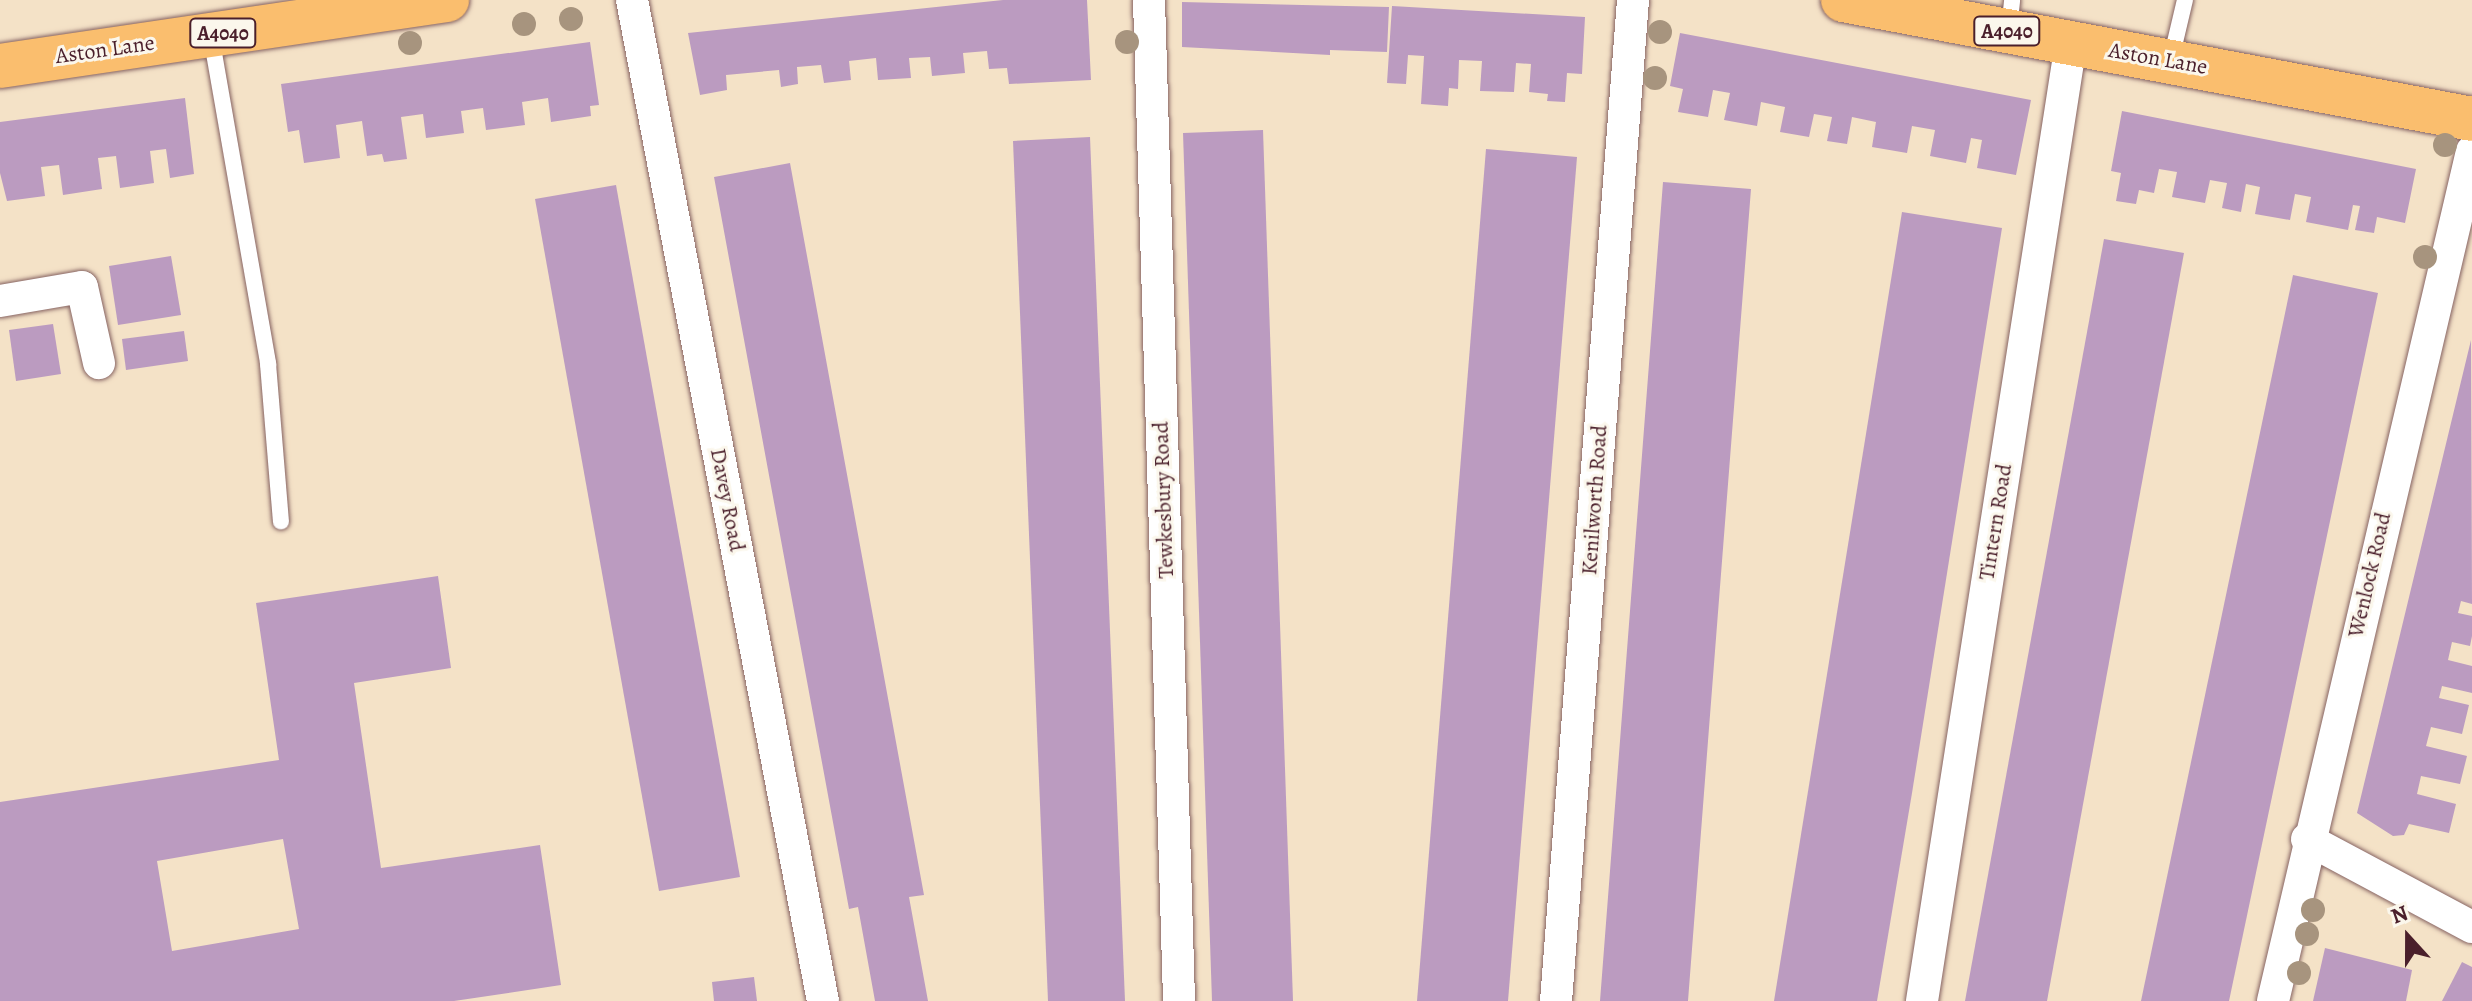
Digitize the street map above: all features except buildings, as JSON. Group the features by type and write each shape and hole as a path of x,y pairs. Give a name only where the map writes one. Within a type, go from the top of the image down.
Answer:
{"main road":[{"name":"Aston Lane","path":"0,66 447,0"},
{"name":"Aston Lane","path":"1843,0 2010,16 2071,43 2472,119"}],"street":[{"name":"Davey Road","path":"632,0 823,1001"},
{"name":"Tewkesbury Road","path":"1149,0 1179,1001"},
{"name":"Kenilworth Road","path":"1556,1001 1633,0"},
{"name":"Tintern Road","path":"1922,1001 2071,43"},
{"name":"Wenlock Road","path":"2273,1001 2307,839 2472,151"},
{"path":"0,301 82,287 99,363"},
{"path":"2307,839 2472,927"}],"lane":[{"path":"2171,60 2185,0"},
{"path":"211,35 268,364 281,521"}]}
